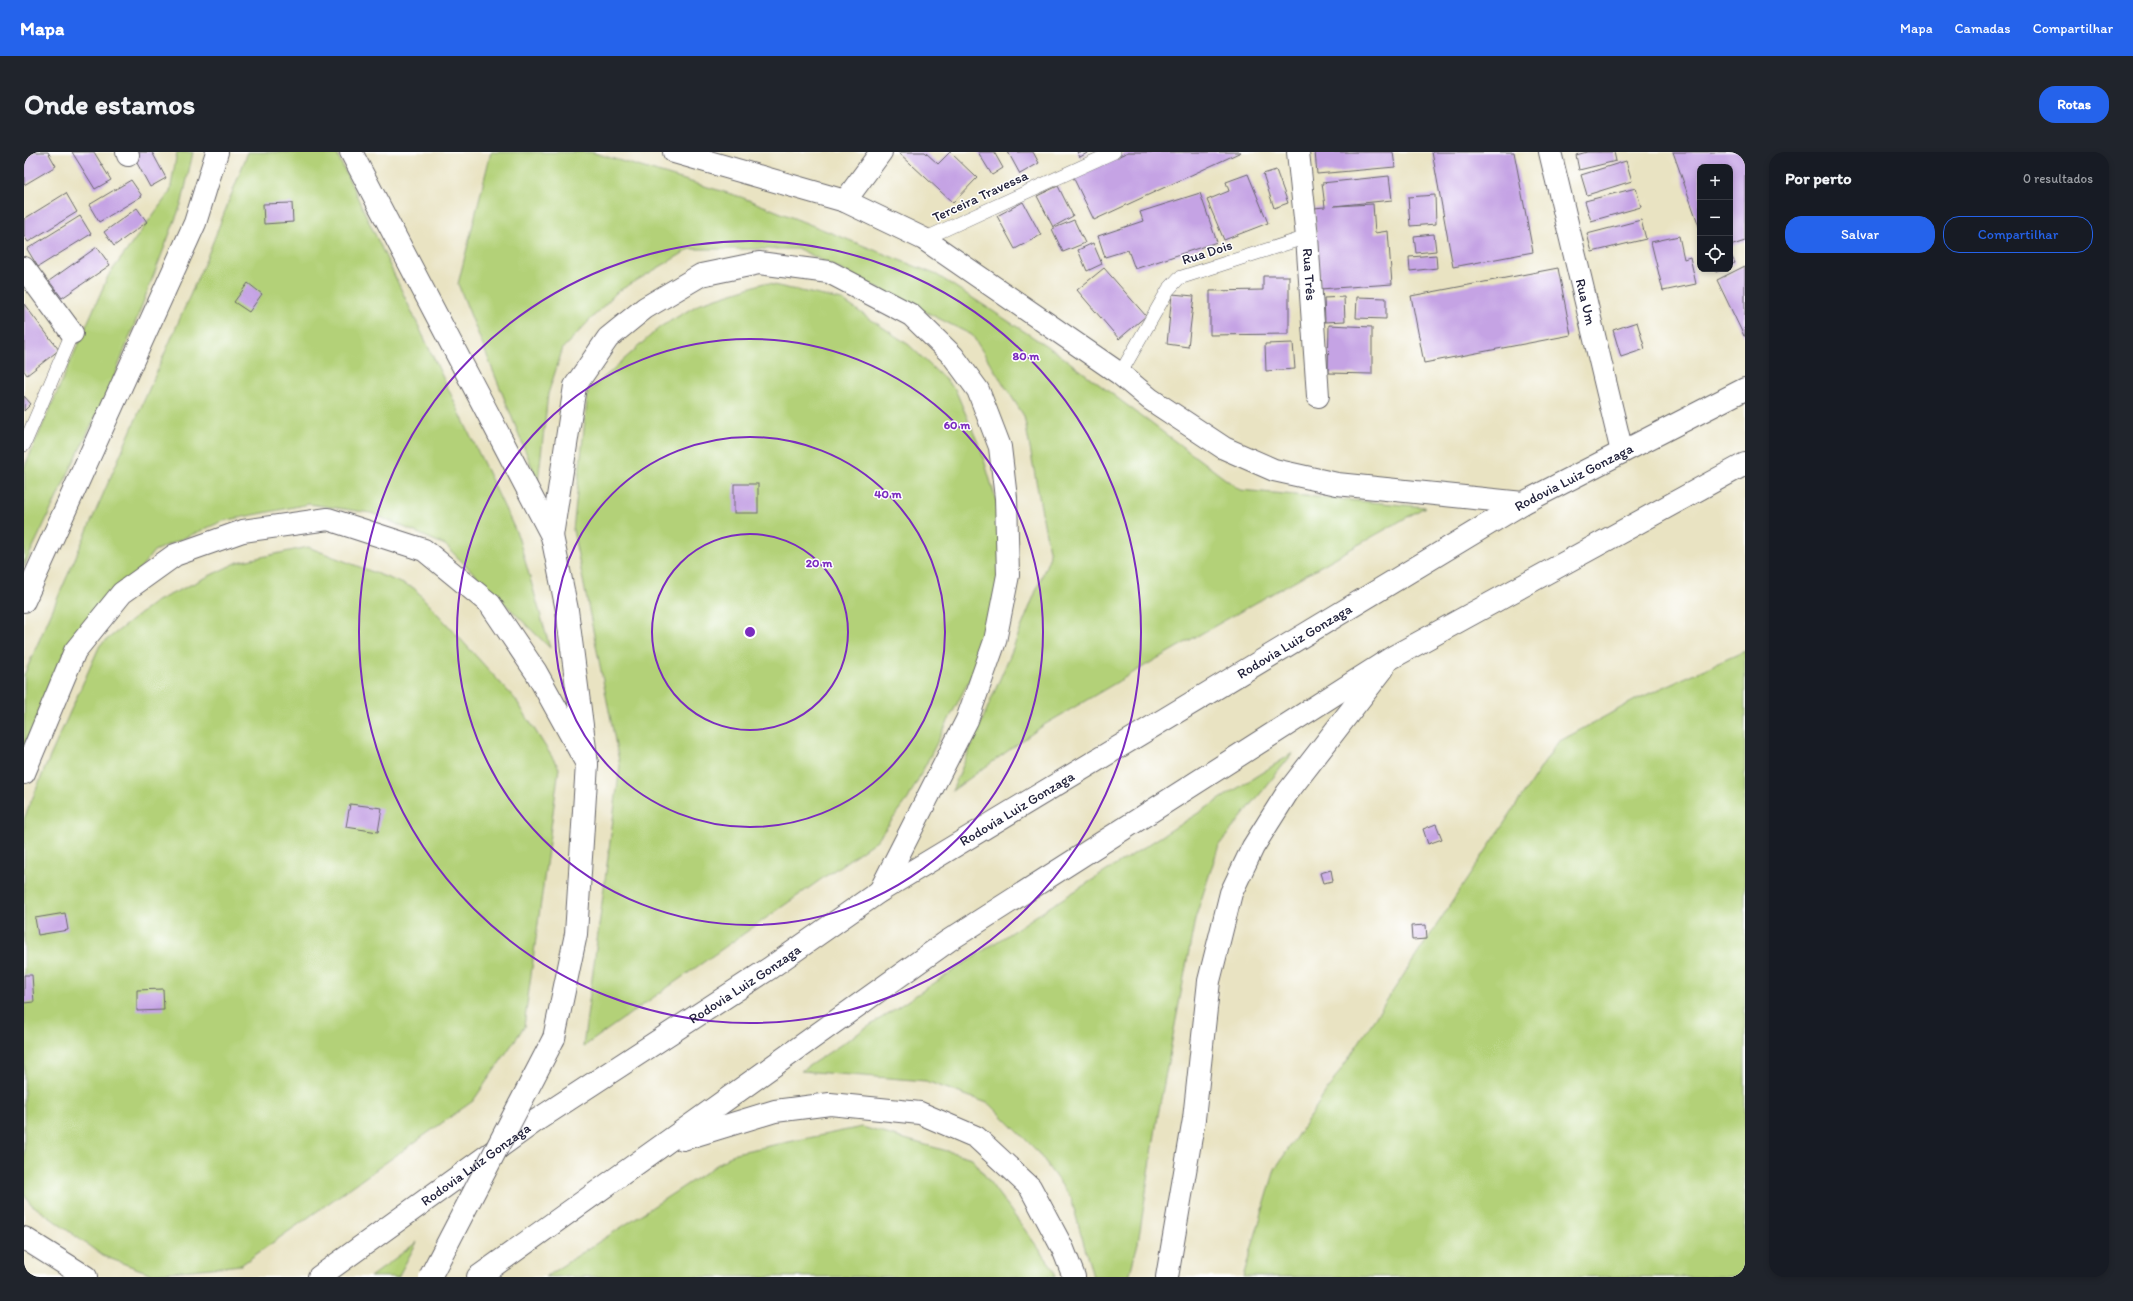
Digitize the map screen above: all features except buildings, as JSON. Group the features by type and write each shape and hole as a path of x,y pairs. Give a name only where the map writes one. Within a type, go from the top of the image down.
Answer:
{"main road":[{"path":"24,601 195,223 217,152"},
{"path":"351,152 552,536 567,610 587,764 576,934 554,1038 430,1277"},
{"path":"674,152 845,201 924,239 1120,374 1150,399 1224,448 1274,470 1337,484 1523,503"},
{"path":"845,201 882,152"},
{"name":"Rua Três","path":"1298,152 1307,237 1318,396"},
{"name":"Rua Um","path":"1550,152 1622,452"},
{"path":"552,536 575,386 608,338 645,308 701,275 759,263 829,272 911,315 953,356 978,390 1000,447 1006,498 1008,575 995,641 967,720 880,891"},
{"path":"24,268 72,333"},
{"name":"Rodovia Luiz Gonzaga","path":"319,1277 537,1120 770,968 880,891 1523,503 1745,389"},
{"path":"478,1277 948,941 1393,657 1745,464"},
{"path":"24,773 75,651 122,593 175,555 243,531 328,519 424,550 490,604 536,672 587,764"},
{"path":"1167,1277 1194,1119 1209,981 1231,893 1253,847 1287,793 1393,657"},
{"path":"666,1144 775,1111 830,1104 920,1112 976,1137 1030,1187 1063,1249 1074,1277"},
{"path":"24,1238 86,1277"}],"lane":[{"name":"Terceira Travessa","path":"924,239 1114,152"},
{"name":"Rua Dois","path":"1120,374 1168,290 1179,278 1307,237"},
{"path":"24,445 72,333"}],"green space":[{"path":"177,152 193,152 182,202 113,380 24,566 24,468 108,276 170,192"},
{"path":"248,152 336,152 518,536 550,648 445,545 371,513 309,504 223,521 154,551 82,642 24,757 24,675 209,252"},
{"path":"491,152 591,152 741,197 937,275 1056,352 1240,490 1425,507 1160,657 1044,725 952,791 1011,653 1050,556 1024,416 972,335 799,249 690,249 617,292 563,348 548,394 538,482 458,284"},
{"path":"764,283 842,300 909,345 955,389 981,450 997,503 1004,576 978,663 908,799 877,840 583,1047 620,766 573,530 588,392 660,327 701,303"},
{"path":"308,547 414,588 516,700 559,768 524,1027 473,1101 241,1265 152,1274 103,1256 31,1204 24,1195 24,819 100,645 155,602 238,562"},
{"path":"1745,651 1745,1277 1243,1277 1275,1169 1558,742 1637,699"},
{"path":"1293,753 1219,845 1195,919 1158,1115 1138,1243 1129,1277 1093,1277 1071,1198 1036,1150 990,1104 926,1081 801,1071 1048,908"},
{"path":"862,1127 972,1158 1053,1268 1056,1277 545,1277 735,1153"},
{"path":"417,1242 398,1277 370,1277"}]}
